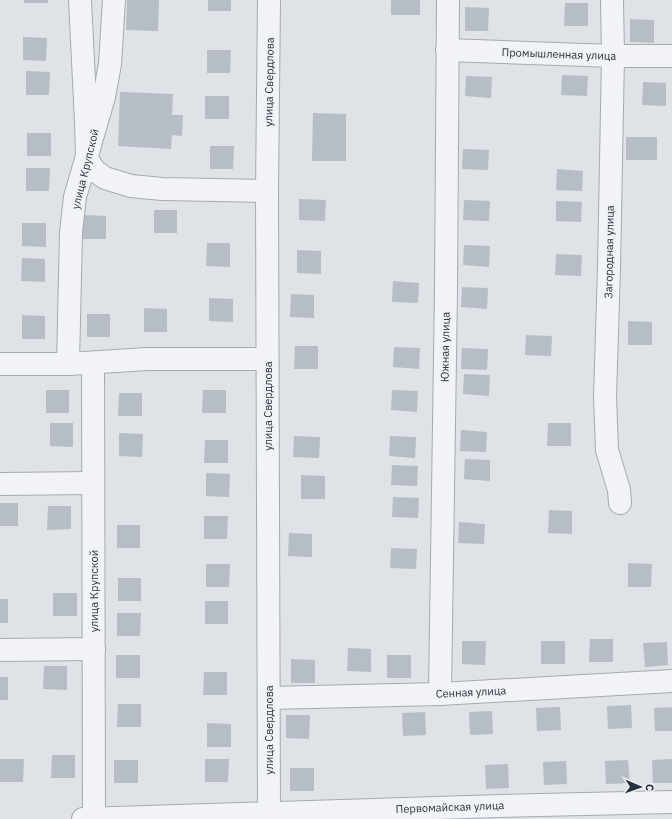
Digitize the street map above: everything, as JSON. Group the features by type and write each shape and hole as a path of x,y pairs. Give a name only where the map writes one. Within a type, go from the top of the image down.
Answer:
{"street":[{"path":"80,0 87,159 95,171 106,178 132,186 162,189 267,192"},
{"name":"улица Крупской","path":"68,364 71,232 75,197 104,98 110,64 114,0"},
{"name":"улица Свердлова","path":"269,813 267,192 270,0"},
{"name":"Южная улица","path":"440,694 446,281 448,0"},
{"name":"Загородная улица","path":"612,0 613,56 605,396 606,450 619,490 620,503"},
{"name":"Промышленная улица","path":"447,50 613,56 672,56"},
{"path":"0,364 68,364 147,359 267,359"},
{"name":"улица Крупской","path":"93,363 94,819"},
{"path":"0,484 93,483"},
{"path":"0,650 94,649"},
{"name":"Сенная улица","path":"269,698 440,694 672,681"},
{"name":"Первомайская улица","path":"83,819 672,802"}],"building":[{"path":"24,0 48,0 48,3 24,3"},
{"path":"127,0 159,0 158,31 126,30"},
{"path":"208,0 231,0 231,11 208,11"},
{"path":"391,0 420,0 420,15 391,15"},
{"path":"565,3 588,3 588,26 564,26"},
{"path":"465,7 489,8 488,31 465,31"},
{"path":"630,19 654,20 654,43 630,42"},
{"path":"23,37 47,38 46,61 23,60"},
{"path":"207,50 231,50 230,73 207,73"},
{"path":"26,71 50,72 49,95 26,95"},
{"path":"562,75 588,76 587,96 561,95"},
{"path":"466,76 492,77 491,98 465,96"},
{"path":"643,82 666,83 666,106 642,105"},
{"path":"120,92 173,94 172,115 183,115 182,136 172,135 171,149 118,146"},
{"path":"205,96 229,96 229,119 205,119"},
{"path":"313,113 346,114 346,161 312,161"},
{"path":"27,133 51,133 51,156 27,156"},
{"path":"626,137 657,137 657,160 626,160"},
{"path":"210,146 234,146 233,169 210,169"},
{"path":"463,149 489,150 488,170 462,169"},
{"path":"26,168 50,168 49,191 26,191"},
{"path":"557,169 583,171 582,191 556,190"},
{"path":"299,199 326,200 325,221 299,220"},
{"path":"464,200 490,201 489,221 463,220"},
{"path":"556,201 582,202 581,222 556,221"},
{"path":"154,210 177,210 177,233 154,233"},
{"path":"83,215 106,216 106,239 82,239"},
{"path":"22,223 46,223 46,247 22,246"},
{"path":"207,243 230,243 230,267 206,266"},
{"path":"464,245 490,246 489,267 463,265"},
{"path":"297,250 321,251 321,274 297,273"},
{"path":"556,254 582,255 581,276 555,275"},
{"path":"22,258 45,259 45,282 21,281"},
{"path":"393,281 419,283 418,303 392,302"},
{"path":"462,287 488,288 487,309 461,307"},
{"path":"291,294 314,295 314,318 290,317"},
{"path":"209,298 233,299 233,322 209,321"},
{"path":"144,308 167,309 167,332 144,332"},
{"path":"87,314 110,314 110,337 87,337"},
{"path":"22,315 45,316 45,339 22,339"},
{"path":"628,321 652,322 652,345 628,345"},
{"path":"526,335 552,336 551,356 525,355"},
{"path":"295,346 318,346 318,369 294,369"},
{"path":"394,347 420,348 419,369 393,367"},
{"path":"462,348 488,349 487,370 461,369"},
{"path":"464,374 490,375 489,396 463,394"},
{"path":"46,390 69,390 69,413 46,413"},
{"path":"203,390 226,390 226,413 202,413"},
{"path":"392,390 418,391 417,412 391,410"},
{"path":"119,393 142,393 142,416 118,416"},
{"path":"50,423 73,423 73,447 50,446"},
{"path":"548,423 571,423 571,446 547,446"},
{"path":"461,430 487,432 486,452 460,451"},
{"path":"119,433 143,434 142,457 119,456"},
{"path":"294,436 320,437 319,458 293,457"},
{"path":"390,436 416,437 415,458 389,456"},
{"path":"205,440 228,440 228,463 204,463"},
{"path":"465,459 490,460 490,481 464,479"},
{"path":"392,465 418,466 417,486 391,485"},
{"path":"206,473 230,474 229,497 206,496"},
{"path":"301,475 325,476 325,499 301,499"},
{"path":"393,497 419,498 418,518 392,517"},
{"path":"0,503 18,503 18,526 0,526"},
{"path":"48,506 71,506 71,529 47,530"},
{"path":"549,510 572,511 572,534 548,533"},
{"path":"204,516 228,516 227,539 204,539"},
{"path":"459,522 485,524 484,544 458,543"},
{"path":"117,525 140,525 140,548 117,548"},
{"path":"289,533 312,534 312,557 288,556"},
{"path":"391,548 417,549 416,569 390,568"},
{"path":"628,563 652,564 651,587 628,587"},
{"path":"206,564 230,564 229,587 206,587"},
{"path":"118,578 141,578 141,601 118,601"},
{"path":"53,593 77,593 77,616 53,616"},
{"path":"0,599 8,599 8,623 0,623"},
{"path":"205,601 228,601 228,624 205,624"},
{"path":"117,613 141,613 140,636 117,636"},
{"path":"590,639 613,639 613,662 589,662"},
{"path":"462,641 486,641 485,665 462,664"},
{"path":"541,641 565,641 565,664 541,664"},
{"path":"667,642 668,665 645,667 643,643"},
{"path":"348,648 371,649 371,672 347,671"},
{"path":"116,655 140,655 140,678 116,678"},
{"path":"387,655 411,655 411,678 387,678"},
{"path":"291,659 315,660 315,683 291,683"},
{"path":"44,666 67,666 67,690 43,689"},
{"path":"204,672 227,672 227,695 203,695"},
{"path":"0,677 8,677 8,700 0,700"},
{"path":"118,704 141,704 141,727 117,727"},
{"path":"631,705 632,728 608,729 607,706"},
{"path":"560,707 561,730 537,731 536,708"},
{"path":"672,707 672,731 655,731 654,708"},
{"path":"492,711 493,734 470,735 469,712"},
{"path":"425,712 426,735 403,736 402,713"},
{"path":"286,715 310,715 309,739 286,738"},
{"path":"207,723 231,724 231,747 207,747"},
{"path":"52,755 75,755 75,778 51,778"},
{"path":"0,759 24,759 23,782 0,782"},
{"path":"205,759 229,759 228,782 205,782"},
{"path":"672,759 672,783 653,783 652,760"},
{"path":"114,760 138,760 138,783 114,783"},
{"path":"628,760 630,783 606,784 605,761"},
{"path":"566,761 567,784 544,785 543,762"},
{"path":"508,764 509,788 486,789 485,765"},
{"path":"290,768 314,768 314,791 290,791"}]}
